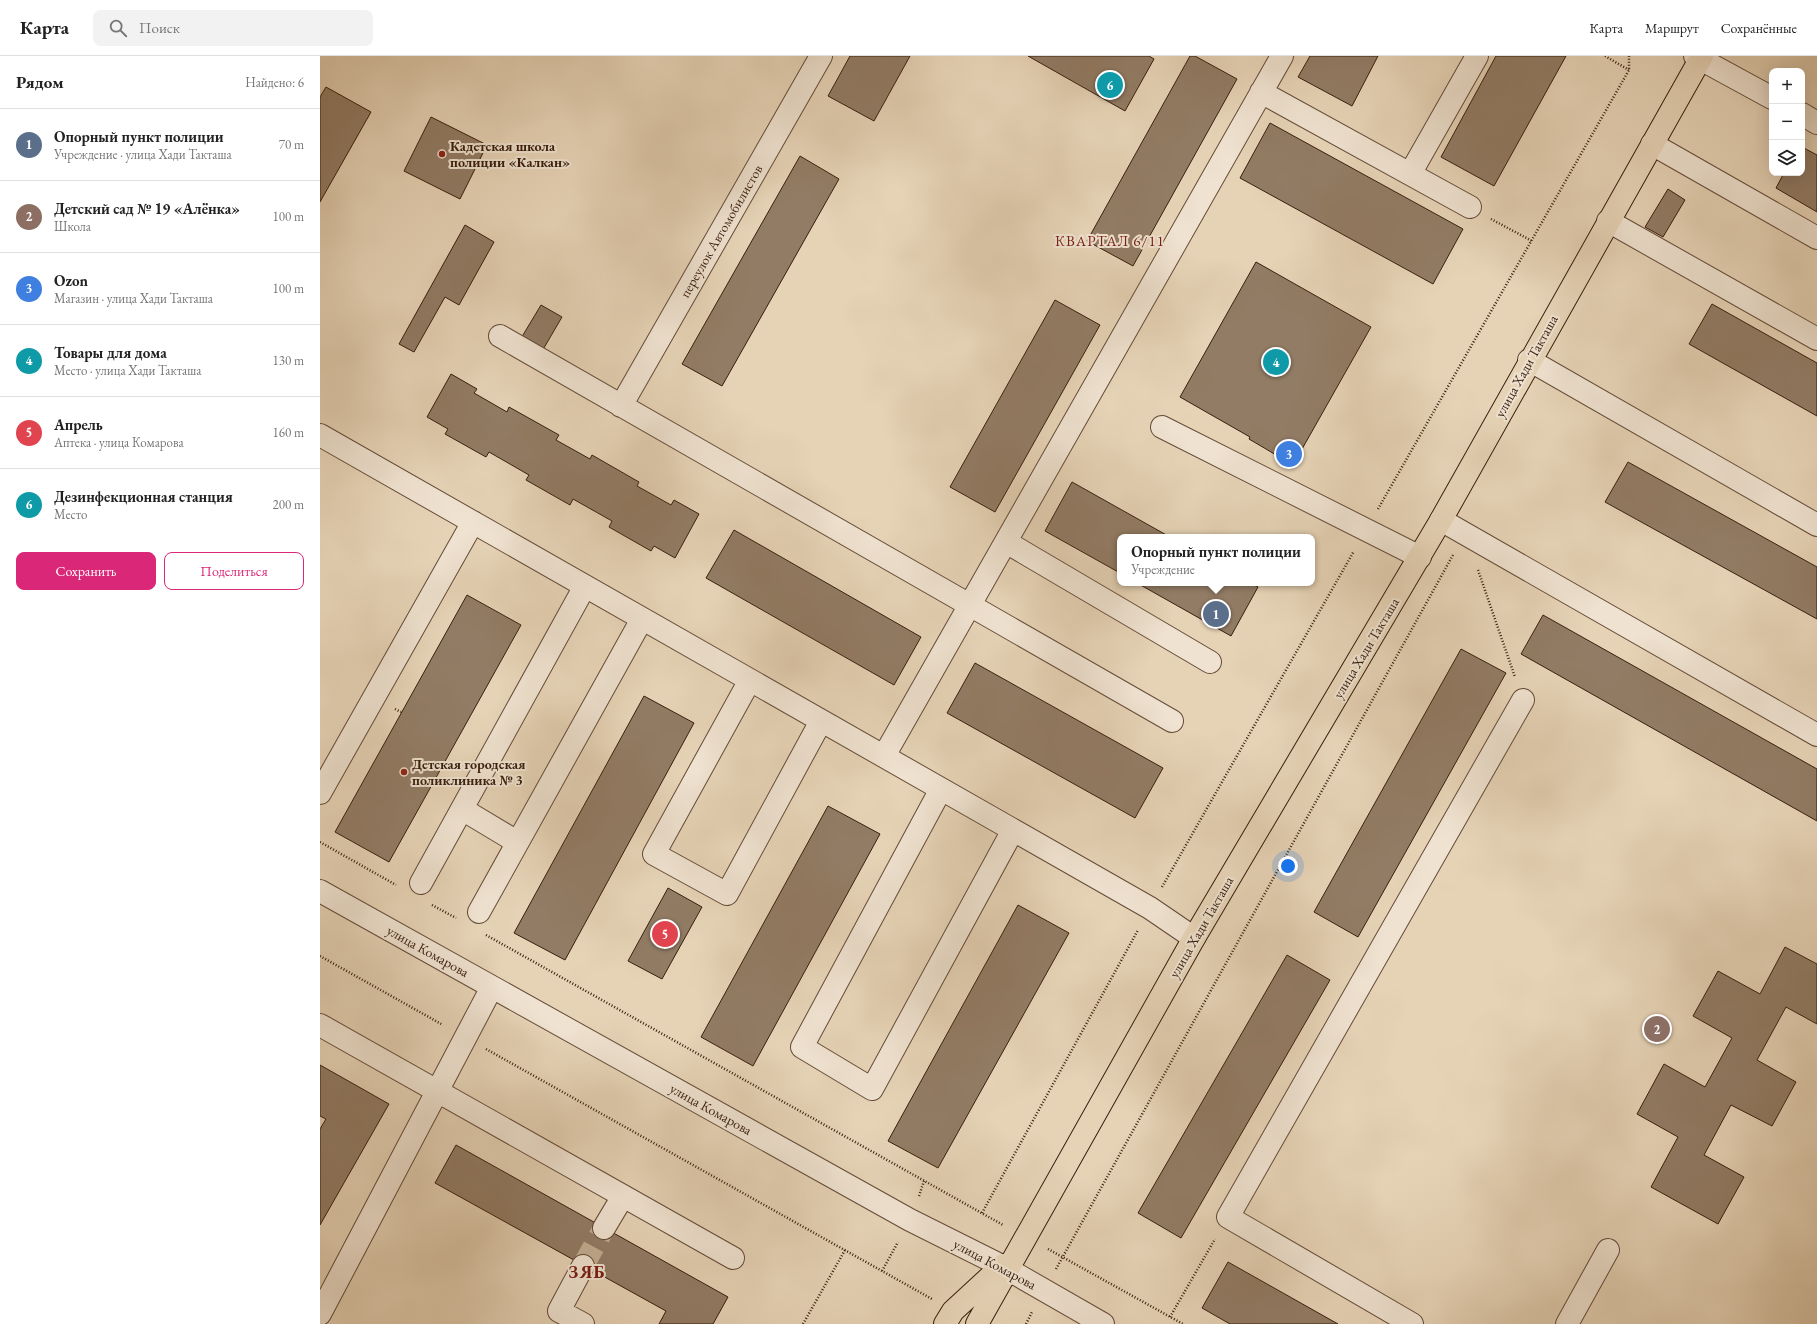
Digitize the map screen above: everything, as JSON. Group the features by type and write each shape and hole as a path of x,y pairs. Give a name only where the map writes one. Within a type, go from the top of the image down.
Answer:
{"main road":[{"name":"улица Хади Такташа","path":"977,1324 1005,1268 1026,1238 1194,938 1420,557 1529,360 1652,144 1699,57"},
{"name":"улица Хади Такташа","path":"949,1317 1005,1268"}],"street":[{"name":"переулок Автомобилистов","path":"621,406 821,56"},
{"path":"884,756 1282,56"},
{"path":"1410,174 1478,56"},
{"path":"1699,57 1769,96"},
{"path":"1261,92 1470,207"},
{"path":"1805,116 1817,123"},
{"path":"1652,144 1817,238"},
{"path":"1608,221 1817,339"},
{"path":"500,336 1172,721"},
{"path":"1529,360 1817,525"},
{"path":"1162,427 1420,557"},
{"path":"320,435 1150,908 1194,938"},
{"path":"1441,520 1817,735"},
{"path":"320,793 472,522"},
{"path":"1006,542 1210,662"},
{"path":"412,886 462,809 585,586"},
{"path":"472,921 642,619"},
{"path":"750,680 654,854 727,894 821,721"},
{"path":"1412,1324 1228,1217 1523,700"},
{"path":"941,789 802,1047 872,1089 1013,830"},
{"path":"462,809 517,842"},
{"name":"улица Комарова","path":"320,891 910,1220 1005,1268 1102,1324"},
{"path":"320,1314 492,987"},
{"path":"320,1025 733,1258"},
{"path":"604,1228 623,1196"},
{"path":"1567,1324 1608,1250"},
{"path":"583,1266 559,1311 583,1324"}],"path":[{"path":"1605,56 1629,70"},
{"path":"982,1213 1150,908 1629,70 1629,56"},
{"path":"1470,207 1532,240"},
{"path":"1063,1257 1465,534"},
{"path":"1477,570 1523,700"},
{"path":"320,842 412,886"},
{"path":"431,904 472,921 1026,1238 1183,1324"},
{"path":"320,956 845,1250 949,1317"},
{"path":"1170,1317 1228,1217"},
{"path":"803,1324 845,1250"}],"building":[{"path":"850,56 910,56 874,121 828,96"},
{"path":"1028,56 1149,56 1154,59 1125,111"},
{"path":"1190,56 1195,56 1237,79 1133,266 1087,241"},
{"path":"1310,56 1378,56 1352,106 1298,77"},
{"path":"1496,56 1566,56 1494,186 1441,157"},
{"path":"326,87 371,112 320,202 320,97"},
{"path":"431,117 487,145 460,199 404,171"},
{"path":"1270,123 1463,229 1433,284 1240,178"},
{"path":"1805,149 1817,155 1817,212 1776,188 1782,176 1805,176"},
{"path":"800,156 839,179 722,386 682,364"},
{"path":"1668,189 1685,200 1663,237 1645,227"},
{"path":"465,225 494,242 459,305 445,297 414,352 399,344"},
{"path":"1256,262 1371,327 1293,465 1249,439 1250,437 1180,397"},
{"path":"1055,300 1100,325 995,512 950,487"},
{"path":"1712,304 1817,363 1817,416 1689,344"},
{"path":"541,305 562,317 541,353 520,340"},
{"path":"451,374 477,389 474,393 507,412 509,407 559,435 556,440 590,459 592,455 639,482 637,486 671,505 674,500 699,514 675,558 654,546 651,551 609,527 612,521 573,499 570,505 526,480 529,475 489,452 486,457 445,434 448,429 427,417"},
{"path":"1628,462 1817,567 1817,619 1605,502"},
{"path":"1072,482 1165,534 1117,534 1117,571 1045,531"},
{"path":"734,530 921,637 894,685 706,578"},
{"path":"1142,586 1256,586 1258,587 1231,636"},
{"name":"Детская городская поликлиника № 3","path":"467,595 521,625 389,862 335,832"},
{"path":"1543,615 1817,769 1817,821 1521,654"},
{"path":"1461,649 1506,673 1358,937 1314,912"},
{"path":"975,663 1163,768 1135,818 947,713"},
{"path":"644,696 694,723 565,960 514,933"},
{"path":"828,806 880,834 753,1066 701,1037"},
{"path":"668,888 702,907 662,979 628,961"},
{"path":"1018,905 1069,933 938,1168 888,1141"},
{"path":"1785,947 1817,964 1817,1024 1786,1007 1757,1060 1796,1082 1772,1126 1731,1105 1704,1155 1744,1177 1718,1224 1651,1187 1678,1137 1637,1114 1664,1064 1705,1087 1732,1038 1693,1016 1718,971 1760,994"},
{"path":"1287,955 1330,980 1181,1238 1138,1213"},
{"path":"320,1065 389,1104 320,1225 320,1129 326,1119 320,1116"},
{"path":"456,1145 728,1297 713,1324 659,1324 666,1311 435,1183"},
{"path":"1228,1262 1338,1324 1230,1324 1202,1308"}],"tunnel":[{"path":"583,1266 604,1228"}],"place":[{"name":"Дезинфекционная станция","path":"1110,85"},
{"name":"Кадетская школа полиции «Калкан»","path":"442,154"},
{"name":"Товары для дома","path":"1276,362"},
{"name":"Ozon","path":"1289,454"},
{"name":"Опорный пункт полиции","path":"1216,614"},
{"name":"Детская городская поликлиника № 3","path":"404,772"},
{"name":"Апрель","path":"665,934"},
{"name":"Детский сад № 19 «Алёнка»","path":"1657,1029"}],"district":[{"name":"КВАРТАЛ 6/11","path":"1110,240"},
{"name":"ЗЯБ","path":"587,1271"}]}
